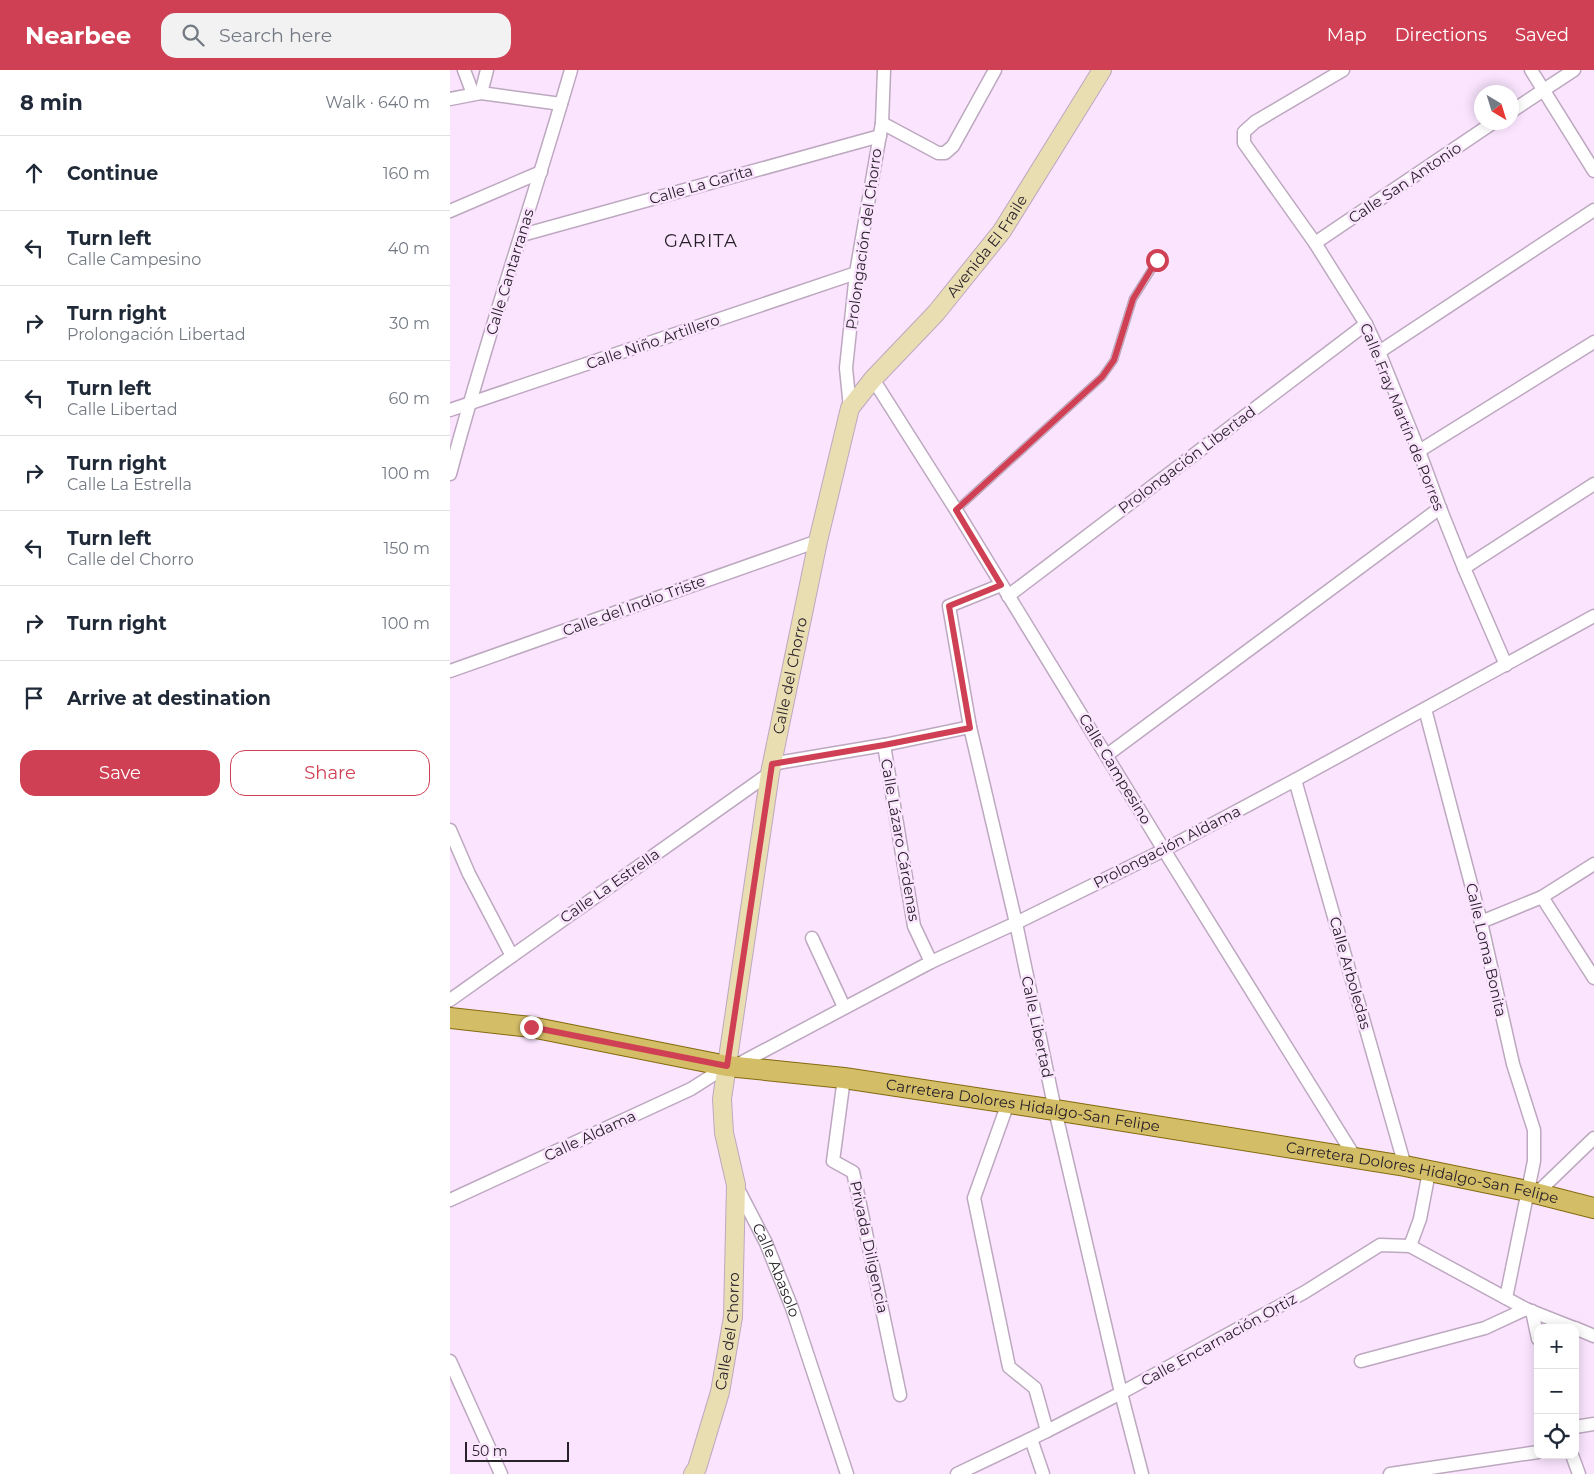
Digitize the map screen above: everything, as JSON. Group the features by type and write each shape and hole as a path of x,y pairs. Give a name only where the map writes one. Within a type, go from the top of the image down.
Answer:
{"main road":[{"name":"Carretera Dolores Hidalgo-San Felipe","path":"450,1018 531,1027 730,1066 844,1078 1405,1166 1594,1208"}],"street":[{"path":"464,70 477,93"},
{"path":"477,93 487,70"},
{"name":"Calle Cantarranas","path":"450,474 469,403 571,70"},
{"name":"Prolongación del Chorro","path":"850,408 846,368 856,274 881,130 884,70"},
{"path":"881,130 938,153 945,152 953,146 995,70"},
{"name":"Avenida El Fraile","path":"850,408 873,379 936,313 1002,231 1102,70"},
{"path":"1531,70 1594,171"},
{"path":"1519,106 1574,70"},
{"name":"Calle Fray Martín de Porres","path":"1335,72 1255,122 1244,132 1244,143 1315,243 1366,324 1419,451 1464,568 1506,665"},
{"path":"450,99 477,93 561,104"},
{"name":"Calle La Garita","path":"522,235 881,130"},
{"name":"Calle San Antonio","path":"1315,243 1482,130"},
{"path":"450,211 541,172"},
{"path":"1379,352 1594,210"},
{"name":"Calle Niño Artillero","path":"450,410 856,274"},
{"name":"Prolongación Libertad","path":"949,606 1004,590 1366,324"},
{"path":"1419,451 1594,342"},
{"name":"Calle Campesino","path":"873,379 956,510 1356,1159"},
{"name":"Calle del Chorro","path":"730,1066 771,768 818,541 850,408"},
{"path":"1464,568 1594,484"},
{"path":"1106,755 1440,508"},
{"name":"Calle del Indio Triste","path":"450,671 818,541"},
{"name":"Calle Libertad","path":"949,606 970,728 1016,924 1055,1110 1121,1394 1142,1474"},
{"name":"Prolongación Aldama","path":"730,1066 931,962 1016,924 1164,850 1594,616"},
{"name":"Calle Loma Bonita","path":"1425,709 1481,922 1512,1064 1534,1130 1532,1193 1506,1298"},
{"name":"Calle La Estrella","path":"450,1000 771,768 970,728"},
{"name":"Calle Lázaro Cárdenas","path":"884,745 914,926 931,962"},
{"name":"Calle Arboledas","path":"1295,780 1405,1166"},
{"path":"450,830 469,874 512,956"},
{"path":"1481,922 1542,897 1594,864"},
{"path":"1542,897 1594,978"},
{"path":"812,938 844,1007"},
{"name":"Calle Abasolo","path":"730,1066 722,1100 724,1133 736,1185 766,1243 792,1308 847,1474"},
{"name":"Calle Aldama","path":"450,1200 691,1089 730,1066"},
{"name":"Privada Diligencia","path":"844,1078 833,1161 853,1172 900,1395"},
{"path":"1008,1103 974,1198 1009,1367 1035,1388 1047,1431"},
{"path":"1532,1193 1594,1138"},
{"path":"1429,1172 1420,1219 1410,1246 1529,1310 1565,1324"},
{"name":"Calle del Chorro","path":"693,1474 697,1468 720,1392 733,1317 736,1185"},
{"name":"Calle Encarnación Ortiz","path":"957,1474 1121,1394 1305,1292 1380,1245 1410,1246"},
{"path":"1529,1310 1534,1326"},
{"path":"1361,1361 1484,1328 1529,1310"},
{"path":"1579,1330 1594,1336"},
{"path":"450,1361 501,1474"},
{"path":"1579,1426 1594,1424"},
{"path":"1031,1439 1042,1474"},
{"path":"1390,1474 1534,1453"},
{"path":"1573,1459 1579,1474"}],"lane":[{"path":"956,510 1102,377 1114,360 1133,299 1157,260"}],"district":[{"name":"GARITA","path":"701,241"}],"route":[{"path":"531,1027 727,1066 772,764 970,728 949,606 1001,585 956,510 1102,377 1114,360 1133,299 1157,260"}]}
